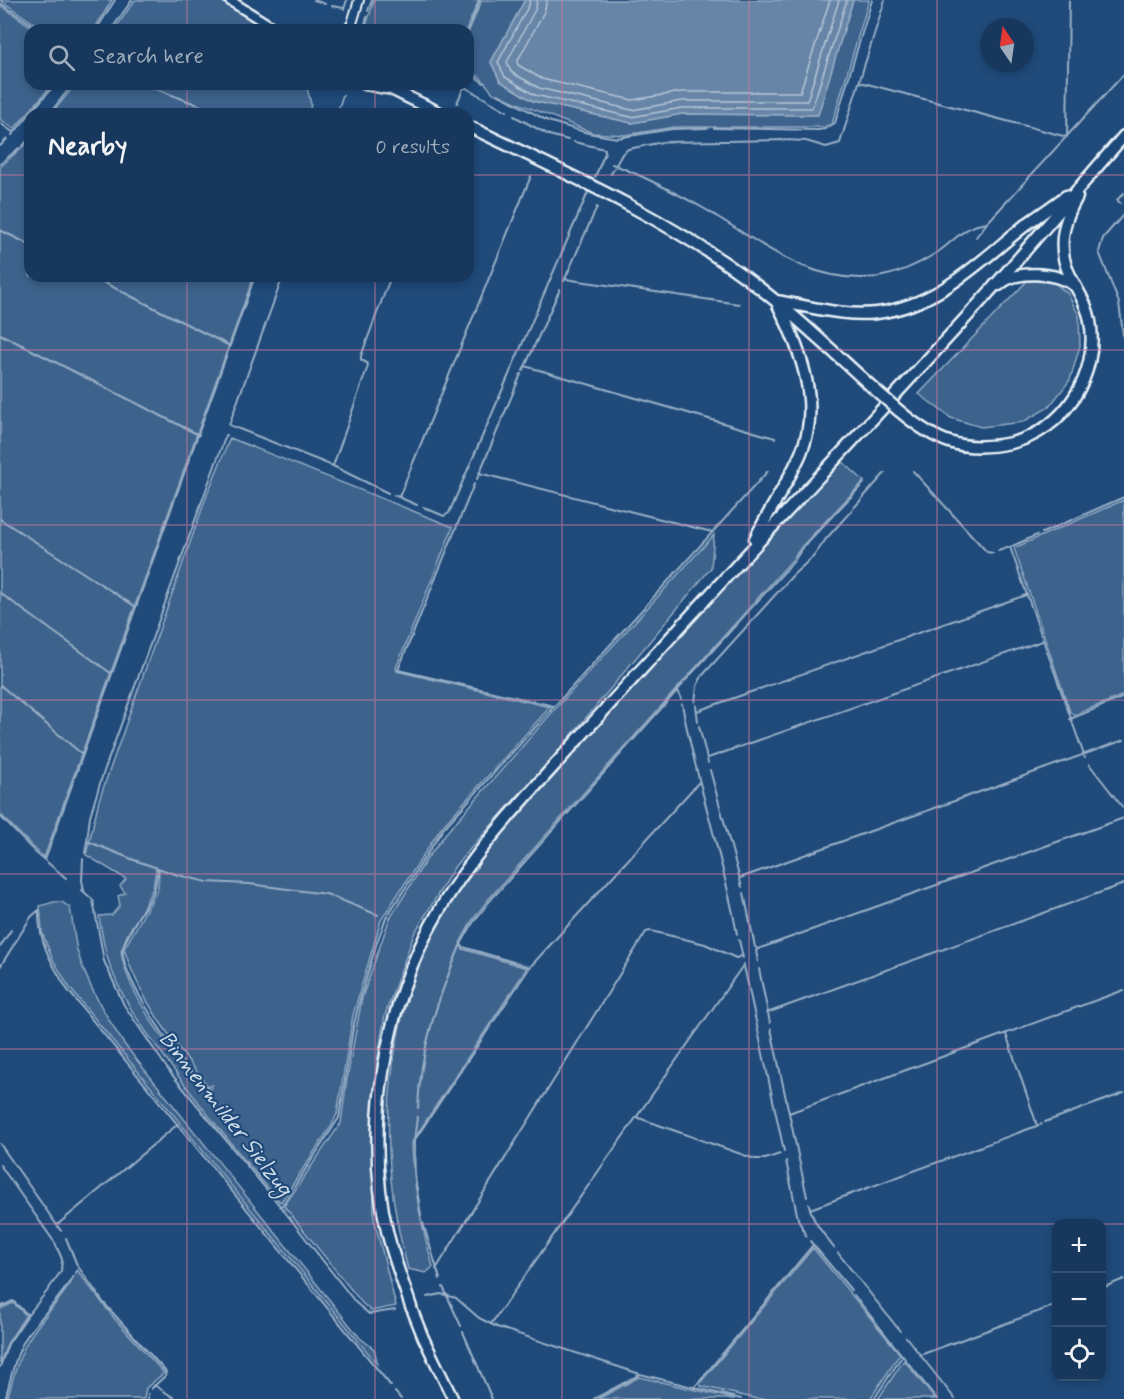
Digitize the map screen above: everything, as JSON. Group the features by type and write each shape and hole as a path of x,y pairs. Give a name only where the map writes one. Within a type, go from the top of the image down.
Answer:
{"highway":[{"path":"394,90 430,108"},
{"path":"474,129 598,188 708,251 776,301 920,427 944,441 967,447 1013,442 1051,423 1072,402 1087,370 1091,323 1087,307 1065,264 1063,233 1067,216 1082,184"},
{"path":"411,1307 386,1228 381,1191 378,1125 392,1030 401,997 420,946 440,909 462,873 505,821 749,550 973,310 1124,136"},
{"path":"776,301 849,313 875,313 914,303 963,278 1028,223 1082,184"},
{"path":"973,310 1005,280 1019,276 1034,274 1058,277 1077,287"},
{"path":"749,550 802,452 809,420 807,387 800,356 776,301"}],"main road":[{"path":"229,0 267,24"},
{"path":"411,1307 453,1399"}],"street":[{"path":"352,24 359,0"}],"shaded area":[{"path":"0,0 112,0 98,24 35,24"},
{"path":"135,0 222,0 261,24 118,24"},
{"path":"374,0 479,0 469,24 367,24"},
{"path":"482,0 525,0 491,62 500,81 533,101 632,123 682,114 817,115 853,0 869,0 832,124 823,127 674,127 625,135 593,133 493,93 480,77 474,74 474,24 472,24"},
{"path":"0,5 27,24 24,24 24,90 48,90 32,108 24,108 24,117 14,129 0,119"},
{"path":"71,90 308,90 311,104 310,108 56,108"},
{"path":"24,145 24,282 252,282 44,858 0,814 0,167"},
{"path":"1051,280 1068,294 1079,316 1080,346 1070,380 1049,407 1023,422 981,427 951,418 919,394 1027,281"},
{"path":"230,438 453,527 396,668 397,671 550,707 441,828 381,920 353,1015 337,1114 281,1202 188,1089 128,1004 117,984 108,959 99,916 112,915 120,905 118,896 125,893 120,886 126,879 86,855 99,800 207,495","holes":["156,869 159,870 158,889 124,949 149,1004 171,1038 208,1086 212,1085 209,1091 168,1045 143,1007 125,969 121,951 153,888"]},
{"path":"842,461 864,481 802,546 792,560 487,901 472,921 460,943 463,949 527,968 412,1142 418,1205 433,1267 426,1273 408,1269 397,1218 390,1167 389,1116 393,1066 402,1017 418,969 439,922 466,877 501,835"},
{"path":"1124,500 1124,695 1074,715 1070,712 1014,548"},
{"path":"714,535 711,568 560,749 455,866 414,934 385,1015 373,1108 374,1219 396,1306 371,1311 362,1303 284,1206 341,1123 362,998 389,920 426,860 446,833"},
{"path":"62,902 70,908 77,950 86,975 103,1010 124,1044 360,1338 374,1349 378,1365 69,987 52,958 42,932 40,906"},
{"path":"813,1248 900,1354 870,1399 757,1399 701,1386 700,1383"},
{"path":"77,1270 114,1318 164,1373 146,1388 144,1399 7,1399 27,1342 66,1290"},
{"path":"13,1303 26,1315 7,1344 0,1364 0,1309"},
{"path":"904,1360 935,1399 878,1399"},
{"path":"639,1377 735,1399 598,1399"}],"water":[{"path":"525,0 853,0 818,115 682,114 632,123 533,101 500,81 491,62"}],"waterway":[{"path":"100,24 115,0"},
{"path":"115,24 132,0"},
{"path":"314,0 325,4"},
{"path":"344,9 347,0"},
{"path":"368,11 372,0"},
{"path":"470,24 480,0"},
{"path":"714,128 818,130 835,123 872,0"},
{"path":"611,174 622,154 628,149 663,142 785,140 806,141 826,147 840,143 885,0"},
{"path":"860,82 1067,137 1069,0"},
{"path":"0,3 31,24"},
{"path":"332,6 344,8"},
{"path":"365,24 367,17"},
{"path":"612,164 681,196 764,246 807,268 829,275 853,278 878,277 920,262 964,231 987,223 1124,74"},
{"path":"474,76 484,83"},
{"path":"35,108 50,90"},
{"path":"54,108 68,90"},
{"path":"159,90 206,108"},
{"path":"457,103 463,90"},
{"path":"470,90 507,111"},
{"path":"498,94 548,121 588,133 617,138 672,129 707,128"},
{"path":"339,108 343,95"},
{"path":"514,116 549,135 568,140"},
{"path":"12,135 24,121"},
{"path":"0,123 14,133"},
{"path":"0,146 7,139"},
{"path":"574,142 605,149 595,177"},
{"path":"0,164 19,148"},
{"path":"399,497 531,176"},
{"path":"423,507 444,516 449,513 589,190"},
{"path":"1120,203 1117,200 1124,193"},
{"path":"564,281 597,207"},
{"path":"1124,214 1103,238 1099,252 1119,303 1124,342"},
{"path":"976,237 987,223"},
{"path":"0,230 24,242"},
{"path":"565,279 739,304"},
{"path":"103,282 230,346"},
{"path":"45,860 253,282"},
{"path":"281,282 229,425 333,466 388,493"},
{"path":"333,466 368,366 361,360 361,356 389,282"},
{"path":"523,371 560,289"},
{"path":"0,334 199,435"},
{"path":"525,366 775,438"},
{"path":"477,479 521,374"},
{"path":"87,841 90,816 102,777 226,435"},
{"path":"281,1207 339,1118 353,1028 377,942 386,918 443,829 768,471"},
{"path":"913,471 987,552 993,553"},
{"path":"479,473 712,532"},
{"path":"695,702 697,686 702,676 794,574 814,556 826,539 885,473"},
{"path":"685,681 794,561 803,547 864,483"},
{"path":"474,484 398,670 554,706"},
{"path":"394,495 417,505"},
{"path":"1042,533 1124,497"},
{"path":"0,519 136,607"},
{"path":"1037,535 1010,547 1085,758"},
{"path":"998,551 1010,547"},
{"path":"0,593 112,674"},
{"path":"697,711 1026,595"},
{"path":"708,758 1042,641"},
{"path":"530,967 463,947 461,944 488,903 683,684"},
{"path":"0,685 83,755"},
{"path":"678,690 681,699"},
{"path":"1070,719 1124,697"},
{"path":"682,704 737,934"},
{"path":"696,705 698,722"},
{"path":"699,726 708,763"},
{"path":"740,878 1124,740"},
{"path":"1089,764 1124,809"},
{"path":"710,770 742,887"},
{"path":"421,1215 415,1177 414,1141 530,967 699,782"},
{"name":"Binnenmilder Sielzug","path":"0,816 36,853 66,878"},
{"path":"758,962 756,951 758,949 1124,818"},
{"path":"85,853 87,841 178,875 207,882 249,884 326,894 378,915"},
{"path":"83,859 84,891"},
{"path":"159,869 154,892 125,941 124,959 128,973 156,1023 182,1061 208,1088"},
{"path":"767,1013 1124,884"},
{"name":"Binnenmilder Sielzug","path":"82,890 93,900 104,961 124,1005 169,1071 281,1207 356,1303 369,1314 395,1310"},
{"path":"744,893 755,947 758,949"},
{"path":"39,910 43,942 67,989 391,1386"},
{"path":"0,967 31,917 39,910"},
{"path":"0,947 11,930"},
{"path":"436,1269 646,932 651,931 705,944 736,958 742,956"},
{"path":"739,940 743,958"},
{"path":"418,1108 426,1044 445,984 461,944"},
{"path":"491,1324 744,964"},
{"path":"744,966 784,1151"},
{"path":"759,969 770,1023"},
{"path":"789,1113 1124,990"},
{"path":"771,1029 807,1197"},
{"path":"1006,1034 1037,1125"},
{"path":"1045,1122 1124,1093"},
{"path":"414,1141 417,1117"},
{"path":"636,1117 755,1159 765,1159 780,1154"},
{"path":"57,1225 178,1124"},
{"path":"810,1209 1042,1124"},
{"path":"0,1144 61,1231"},
{"path":"786,1161 798,1219 806,1236"},
{"path":"0,1165 55,1243 62,1259 61,1271 28,1315"},
{"path":"809,1204 822,1233 834,1248"},
{"path":"423,1223 440,1279"},
{"path":"66,1238 77,1265 103,1302 166,1372 165,1376 151,1389"},
{"path":"810,1241 851,1290"},
{"path":"694,1388 813,1245"},
{"path":"838,1253 900,1331"},
{"path":"5,1399 23,1343 73,1276"},
{"path":"1106,1286 1124,1279"},
{"path":"443,1287 461,1326"},
{"name":"Binnenmilder Sielzug","path":"427,1297 441,1294 456,1298 479,1318 497,1327 640,1374 741,1399"},
{"path":"854,1295 937,1399"},
{"path":"0,1307 13,1301 28,1315 8,1344 0,1367"},
{"path":"920,1355 1052,1306"},
{"path":"463,1332 492,1399"},
{"path":"906,1337 955,1399"},
{"path":"874,1399 903,1355"},
{"path":"594,1399 639,1375"},
{"path":"154,1385 176,1399"},
{"path":"395,1392 401,1399"},
{"path":"148,1394 148,1399"}]}
